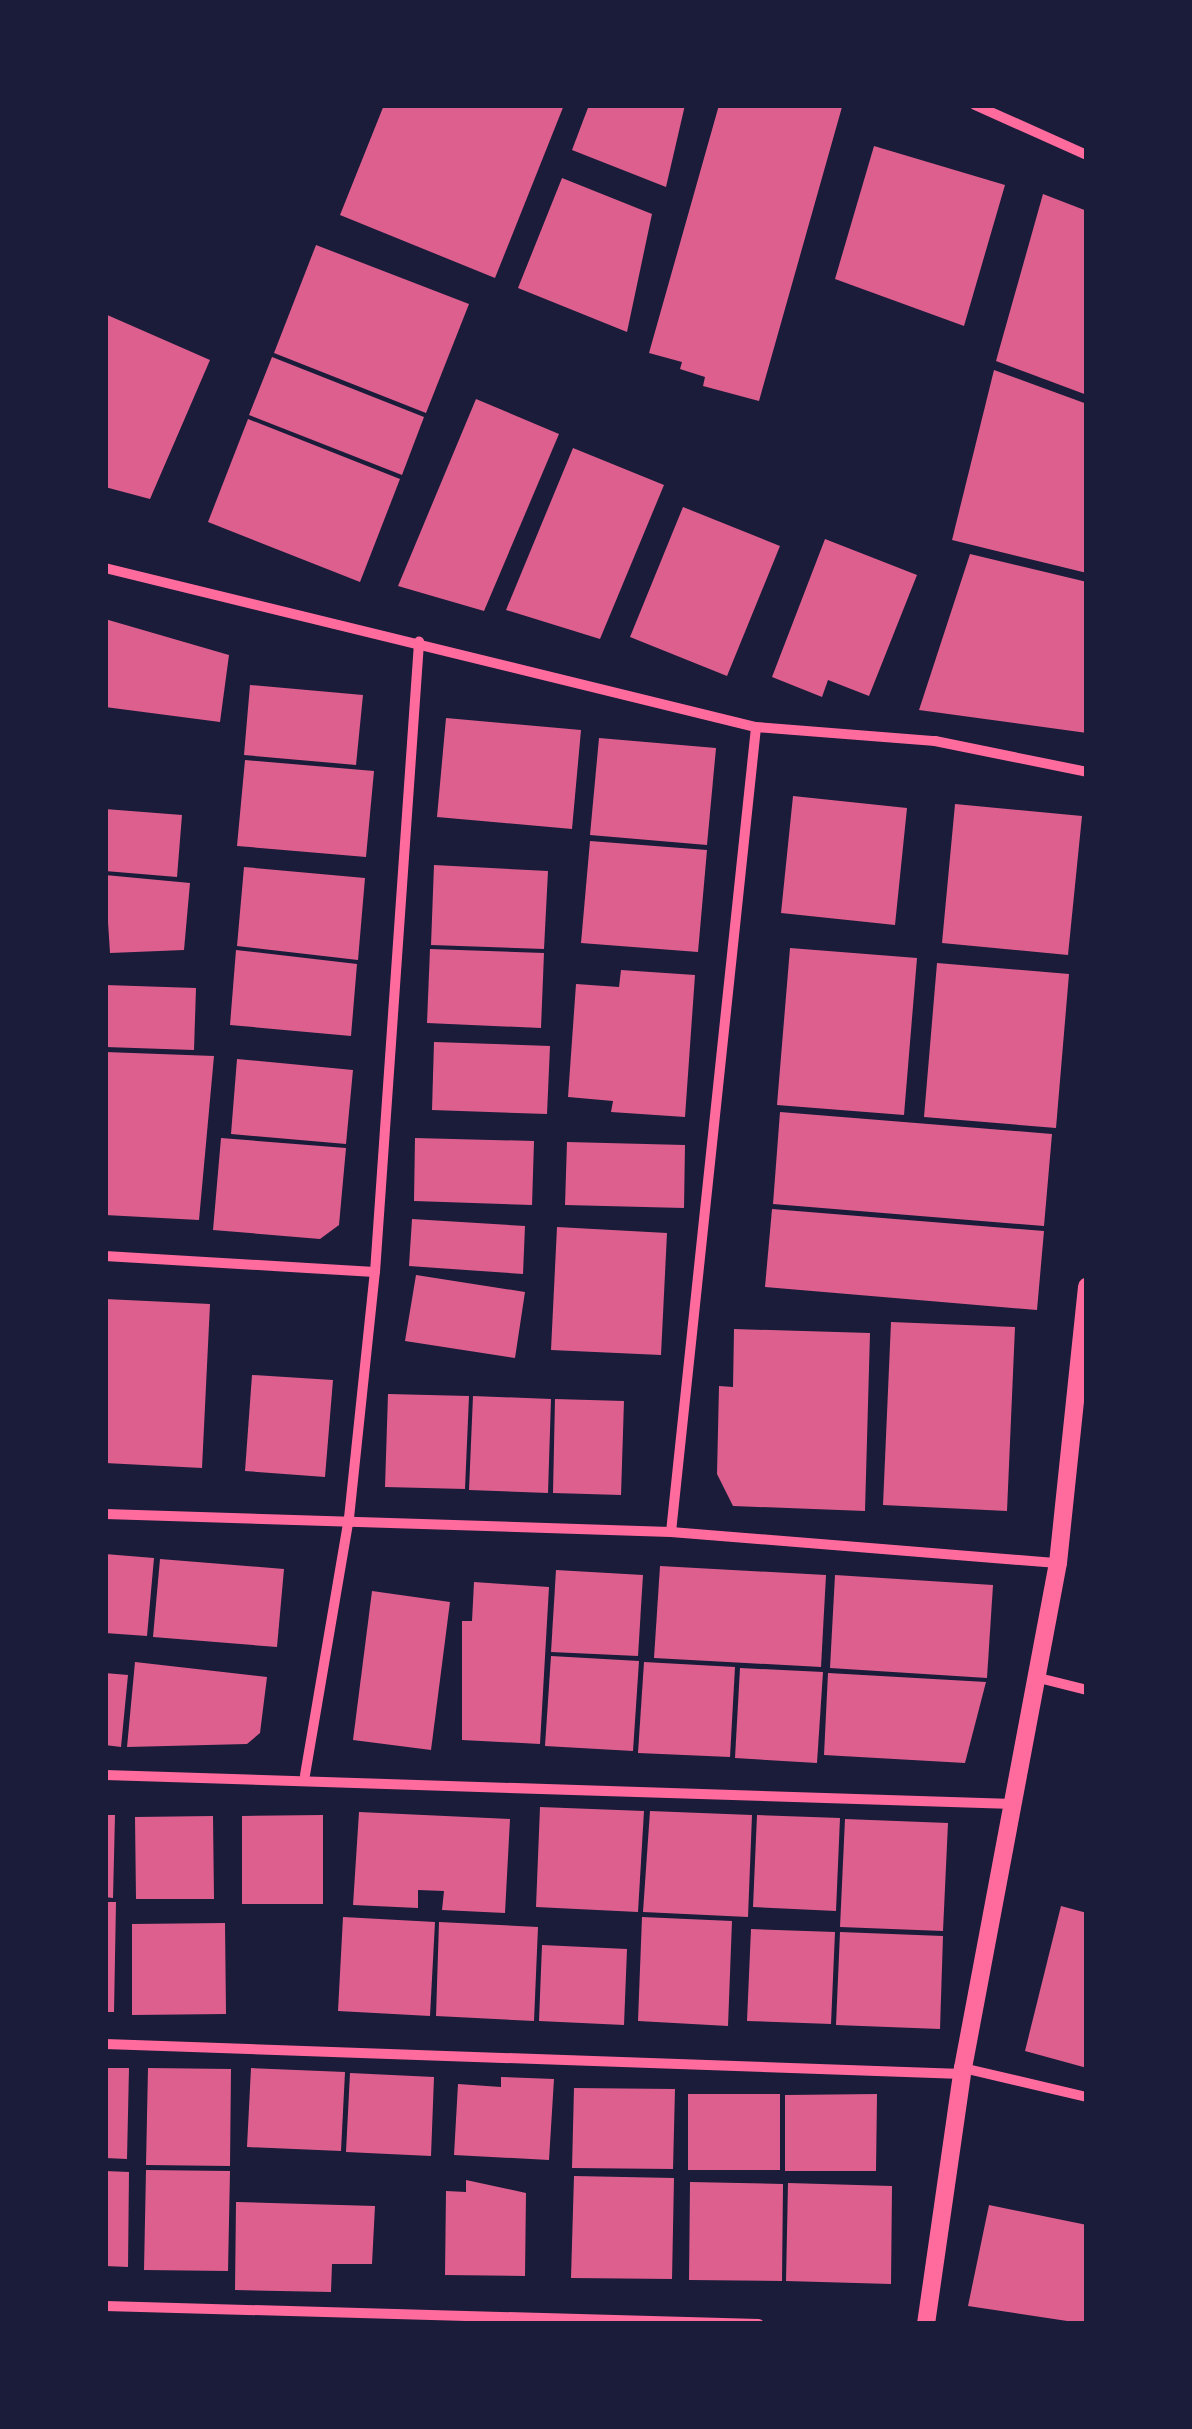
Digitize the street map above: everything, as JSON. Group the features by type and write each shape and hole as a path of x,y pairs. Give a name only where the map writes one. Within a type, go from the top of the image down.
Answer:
{"street":[{"path":"976,105 1087,155"},
{"path":"105,568 756,727 935,741 1087,772"},
{"path":"305,1775 349,1518 375,1272 419,642"},
{"path":"671,1532 756,727"},
{"path":"105,1256 375,1272"},
{"path":"926,2324 962,2071 1058,1563 1087,1287"},
{"path":"105,1514 349,1518 671,1532 1058,1563"},
{"path":"1039,1678 1087,1690"},
{"path":"105,1775 305,1775 1014,1804"},
{"path":"105,2044 962,2071 1087,2097"},
{"path":"105,2306 759,2324"}],"building":[{"path":"384,105 564,105 495,278 340,215"},
{"path":"589,105 685,105 666,187 572,150"},
{"path":"719,105 842,107 759,401 703,386 705,377 680,369 682,362 649,353"},
{"path":"874,146 1005,185 964,326 835,279"},
{"path":"562,178 652,214 627,332 518,288"},
{"path":"1043,194 1087,211 1087,395 996,361"},
{"path":"316,245 469,304 426,413 274,353"},
{"path":"105,314 210,360 150,499 105,487"},
{"path":"272,357 424,417 402,475 249,415"},
{"path":"994,370 1087,404 1087,573 952,540"},
{"path":"476,399 559,434 484,611 398,586"},
{"path":"248,419 400,479 360,582 208,522"},
{"path":"573,448 664,485 600,639 506,610"},
{"path":"683,507 780,546 727,676 630,637"},
{"path":"825,539 917,575 869,696 828,680 822,697 772,677"},
{"path":"970,554 1087,582 1087,733 919,710"},
{"path":"105,619 229,655 220,722 105,707"},
{"path":"250,685 363,695 356,765 244,755"},
{"path":"446,718 581,730 572,829 437,817"},
{"path":"599,738 716,748 707,845 590,835"},
{"path":"245,760 374,771 366,857 237,846"},
{"path":"793,796 907,808 895,925 781,913"},
{"path":"955,804 1082,816 1068,955 942,943"},
{"path":"105,809 182,815 177,877 105,871"},
{"path":"590,841 707,850 698,952 581,943"},
{"path":"434,865 548,871 544,949 431,945"},
{"path":"244,867 365,878 358,960 237,946"},
{"path":"105,875 190,883 184,950 110,953"},
{"path":"790,948 917,958 904,1115 777,1105"},
{"path":"430,949 544,953 541,1028 427,1023"},
{"path":"236,950 357,964 351,1036 230,1025"},
{"path":"937,963 1069,974 1056,1128 924,1117"},
{"path":"621,970 695,975 685,1117 611,1112 613,1101 568,1097 576,984 619,987"},
{"path":"105,985 196,988 194,1050 105,1047"},
{"path":"434,1042 550,1046 547,1114 432,1110"},
{"path":"105,1052 214,1056 199,1220 105,1215"},
{"path":"237,1059 353,1070 346,1144 231,1134"},
{"path":"780,1112 1052,1134 1044,1226 773,1204"},
{"path":"221,1138 346,1148 339,1225 320,1239 213,1230"},
{"path":"415,1138 534,1141 532,1205 414,1201"},
{"path":"567,1142 685,1145 684,1208 565,1205"},
{"path":"772,1209 1044,1231 1037,1310 765,1287"},
{"path":"412,1219 525,1226 523,1274 409,1266"},
{"path":"557,1227 667,1233 661,1355 551,1350"},
{"path":"416,1275 525,1292 515,1358 405,1341"},
{"path":"105,1299 210,1304 202,1468 105,1463"},
{"path":"891,1322 1015,1327 1007,1511 883,1505"},
{"path":"734,1329 870,1333 865,1511 733,1506 717,1474 719,1386 733,1387"},
{"path":"252,1375 333,1380 325,1477 245,1471"},
{"path":"388,1394 469,1396 465,1489 385,1487"},
{"path":"473,1396 551,1399 548,1493 469,1490"},
{"path":"555,1399 624,1401 621,1495 553,1493"},
{"path":"105,1554 154,1558 147,1636 105,1633"},
{"path":"160,1559 284,1569 277,1647 153,1637"},
{"path":"660,1566 826,1575 821,1667 654,1658"},
{"path":"556,1570 643,1575 638,1656 551,1652"},
{"path":"835,1575 993,1585 987,1678 830,1668"},
{"path":"474,1582 549,1587 540,1744 462,1740 462,1621 472,1621"},
{"path":"372,1591 450,1602 431,1750 353,1740"},
{"path":"551,1656 639,1661 633,1751 545,1746"},
{"path":"135,1662 267,1677 260,1733 247,1744 127,1747"},
{"path":"644,1662 735,1667 730,1757 638,1753"},
{"path":"740,1668 823,1672 817,1763 735,1758"},
{"path":"105,1673 128,1675 121,1747 105,1745"},
{"path":"828,1673 986,1682 965,1763 824,1755"},
{"path":"540,1807 644,1811 638,1912 536,1907"},
{"path":"650,1811 752,1815 748,1917 643,1912"},
{"path":"359,1812 510,1819 505,1913 442,1910 444,1891 418,1890 418,1908 353,1905"},
{"path":"105,1815 115,1815 113,1898 105,1897"},
{"path":"323,1815 323,1904 242,1904 242,1816"},
{"path":"757,1815 840,1818 836,1911 753,1907"},
{"path":"213,1816 214,1899 136,1899 135,1817"},
{"path":"845,1819 948,1823 943,1931 840,1927"},
{"path":"105,1902 116,1902 114,2012 105,2012"},
{"path":"1061,1906 1087,1913 1087,2068 1025,2051"},
{"path":"343,1917 435,1922 430,2016 338,2011"},
{"path":"642,1917 732,1921 728,2026 638,2021"},
{"path":"439,1922 538,1927 534,2021 436,2016"},
{"path":"225,1923 226,2014 132,2015 132,1924"},
{"path":"751,1929 835,1932 831,2024 747,2021"},
{"path":"840,1932 943,1936 940,2029 836,2025"},
{"path":"542,1945 627,1949 624,2025 539,2021"},
{"path":"105,2068 129,2068 127,2159 105,2158"},
{"path":"148,2068 231,2069 230,2166 146,2165"},
{"path":"251,2068 345,2072 341,2151 247,2147"},
{"path":"350,2073 434,2077 431,2156 346,2152"},
{"path":"501,2077 554,2079 549,2160 454,2155 458,2084 501,2087"},
{"path":"574,2088 675,2089 673,2169 572,2168"},
{"path":"688,2094 780,2094 780,2170 688,2170"},
{"path":"877,2094 876,2171 785,2171 785,2095"},
{"path":"146,2170 230,2171 228,2271 144,2270"},
{"path":"105,2171 129,2172 128,2267 105,2266"},
{"path":"574,2176 674,2178 672,2279 571,2278"},
{"path":"466,2180 526,2193 525,2276 445,2275 446,2191 466,2192"},
{"path":"690,2182 783,2184 782,2281 689,2280"},
{"path":"788,2183 892,2186 891,2284 786,2281"},
{"path":"236,2202 375,2206 372,2264 332,2264 331,2292 235,2290"},
{"path":"989,2205 1087,2225 1087,2324 968,2306"}]}
